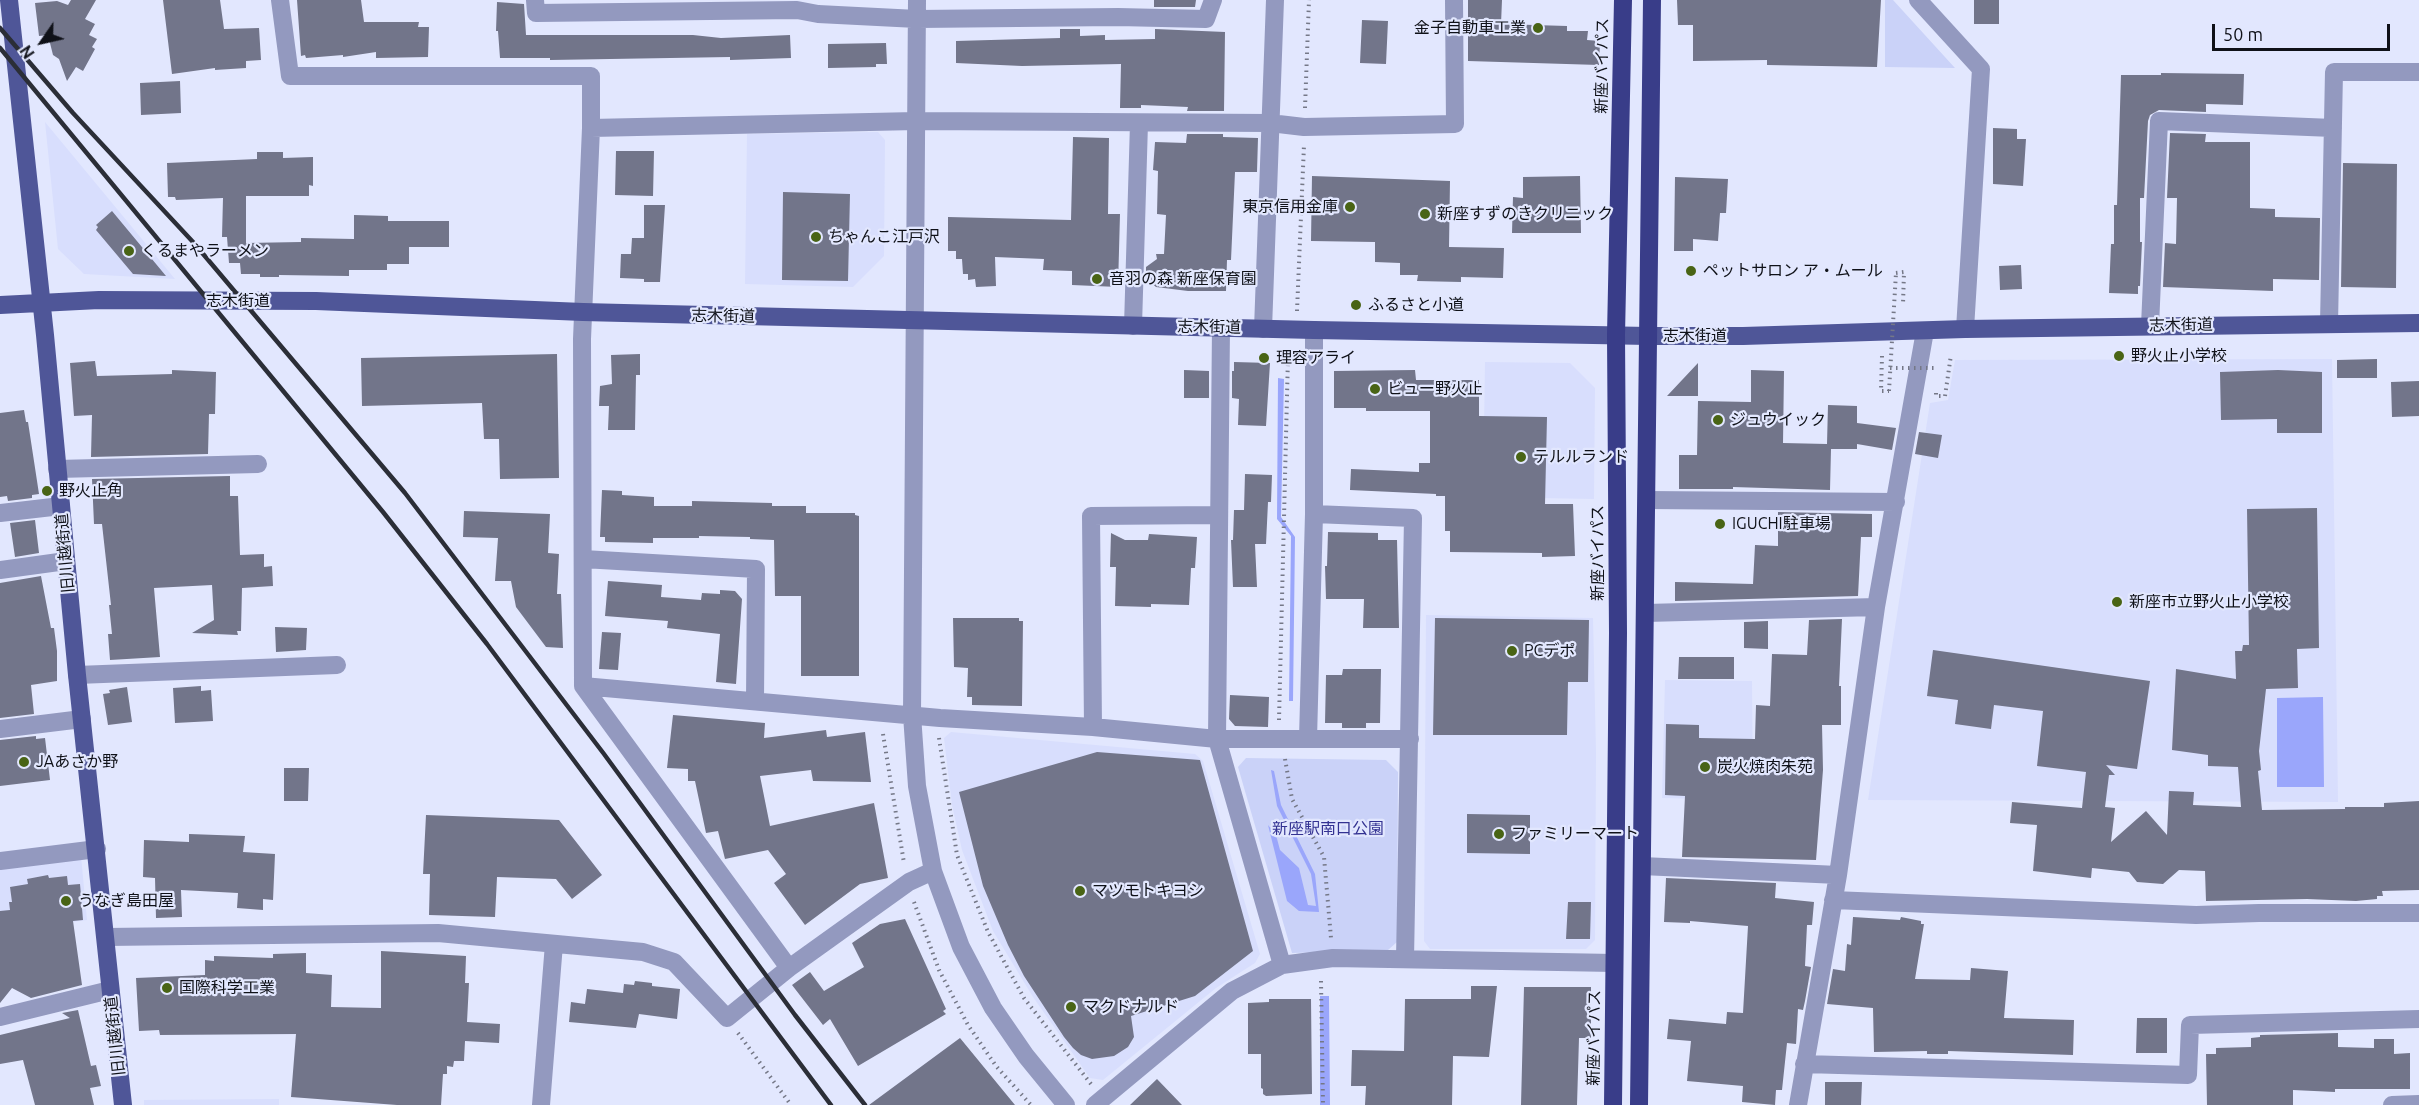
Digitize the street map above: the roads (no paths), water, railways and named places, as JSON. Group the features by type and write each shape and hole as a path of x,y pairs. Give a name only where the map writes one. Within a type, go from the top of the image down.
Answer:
{"highway":[{"name":"新座バイパス","path":"1613,1105 1618,633 1617,335 1623,0"},
{"path":"1640,1105 1652,0"}],"main road":[{"name":"旧川越街道","path":"9,0 123,1105"},
{"name":"志木街道","path":"0,305 99,300 316,301 583,312 913,321 1649,336 2419,323"}],"street":[{"path":"280,0 290,76 591,76 583,312 583,686 789,968"},
{"path":"535,0 536,13 797,10 818,14 917,19 1119,8 1206,19 1213,0"},
{"path":"917,0 912,716 917,786 933,871 961,947 993,1008 1026,1056 1066,1105"},
{"path":"1263,329 1275,0"},
{"path":"591,128 916,121 1270,123 1304,127 1455,123 1454,0"},
{"path":"1918,0 1981,69 1965,329"},
{"path":"2329,324 2334,72 2419,72"},
{"path":"2150,326 2159,121 2333,128"},
{"path":"1133,326 1139,123"},
{"path":"1221,327 1217,739 1282,964"},
{"path":"1308,739 1314,514 1314,330"},
{"path":"1798,1105 1803,1064 1838,875 1876,607 1925,331"},
{"path":"57,468 258,464"},
{"path":"1647,500 1896,502"},
{"path":"0,513 61,506"},
{"path":"1314,514 1413,518 1405,959"},
{"path":"1093,727 1091,516 1220,516"},
{"path":"583,559 756,569 755,702"},
{"path":"0,570 66,561"},
{"path":"1646,613 1876,607"},
{"path":"77,675 337,665"},
{"path":"583,686 912,716 1093,727 1217,739 1410,739"},
{"path":"0,729 82,719"},
{"path":"0,861 97,849"},
{"path":"1642,866 1838,875"},
{"path":"106,937 438,933 643,952 674,962 727,1018 789,968 909,882 933,871"},
{"path":"1833,900 2196,915 2259,912 2419,913"},
{"path":"540,1105 554,944"},
{"path":"1099,1102 1232,991 1282,964 1327,958 1614,963"},
{"path":"0,1017 110,990"},
{"path":"1803,1064 2188,1075 2190,1025 2419,1019"},
{"path":"2392,1105 2419,1104"}],"water":[{"path":"1278,378 1284,379 1281,517 1295,537 1293,701 1289,701 1291,536 1277,519"},
{"path":"2323,697 2324,787 2277,787 2277,698"},
{"path":"1271,770 1274,771 1281,805 1315,874 1319,912 1299,911 1287,901 1268,825 1276,835 1280,850 1299,868 1308,905 1316,906 1311,874 1277,806"},
{"path":"1320,996 1329,996 1330,1105 1320,1105"}],"railway":[{"path":"0,28 73,113 193,242 405,493 604,754 795,1015 865,1105"},
{"path":"0,48 383,512 487,644 831,1105"}],"place":[{"name":"金子自動車工業","path":"1538,28"},
{"name":"東京信用金庫","path":"1350,207"},
{"name":"新座すずのきクリニック","path":"1425,214"},
{"name":"ちゃんこ江戸沢","path":"816,237"},
{"name":"くるまやラーメン","path":"129,251"},
{"name":"ペットサロン ア・ムール","path":"1691,271"},
{"name":"音羽の森 新座保育園","path":"1097,279"},
{"name":"ふるさと小道","path":"1356,305"},
{"name":"野火止小学校","path":"2119,356"},
{"name":"理容アライ","path":"1264,358"},
{"name":"ビュー野火止","path":"1375,389"},
{"name":"ジュウイック","path":"1718,420"},
{"name":"テルルランド","path":"1521,457"},
{"name":"野火止角","path":"47,491"},
{"name":"IGUCHI駐車場","path":"1720,524"},
{"name":"新座市立野火止小学校","path":"2117,602"},
{"name":"PCデポ","path":"1512,651"},
{"name":"JAあさか野","path":"24,762"},
{"name":"炭火焼肉朱苑","path":"1705,767"},
{"name":"ファミリーマート","path":"1499,834"},
{"name":"マツモトキヨシ","path":"1080,891"},
{"name":"うなぎ島田屋","path":"66,901"},
{"name":"国際科学工業","path":"167,988"},
{"name":"マクドナルド","path":"1071,1007"}],"park label":[{"name":"新座駅南口公園","path":"1328,829"}]}
